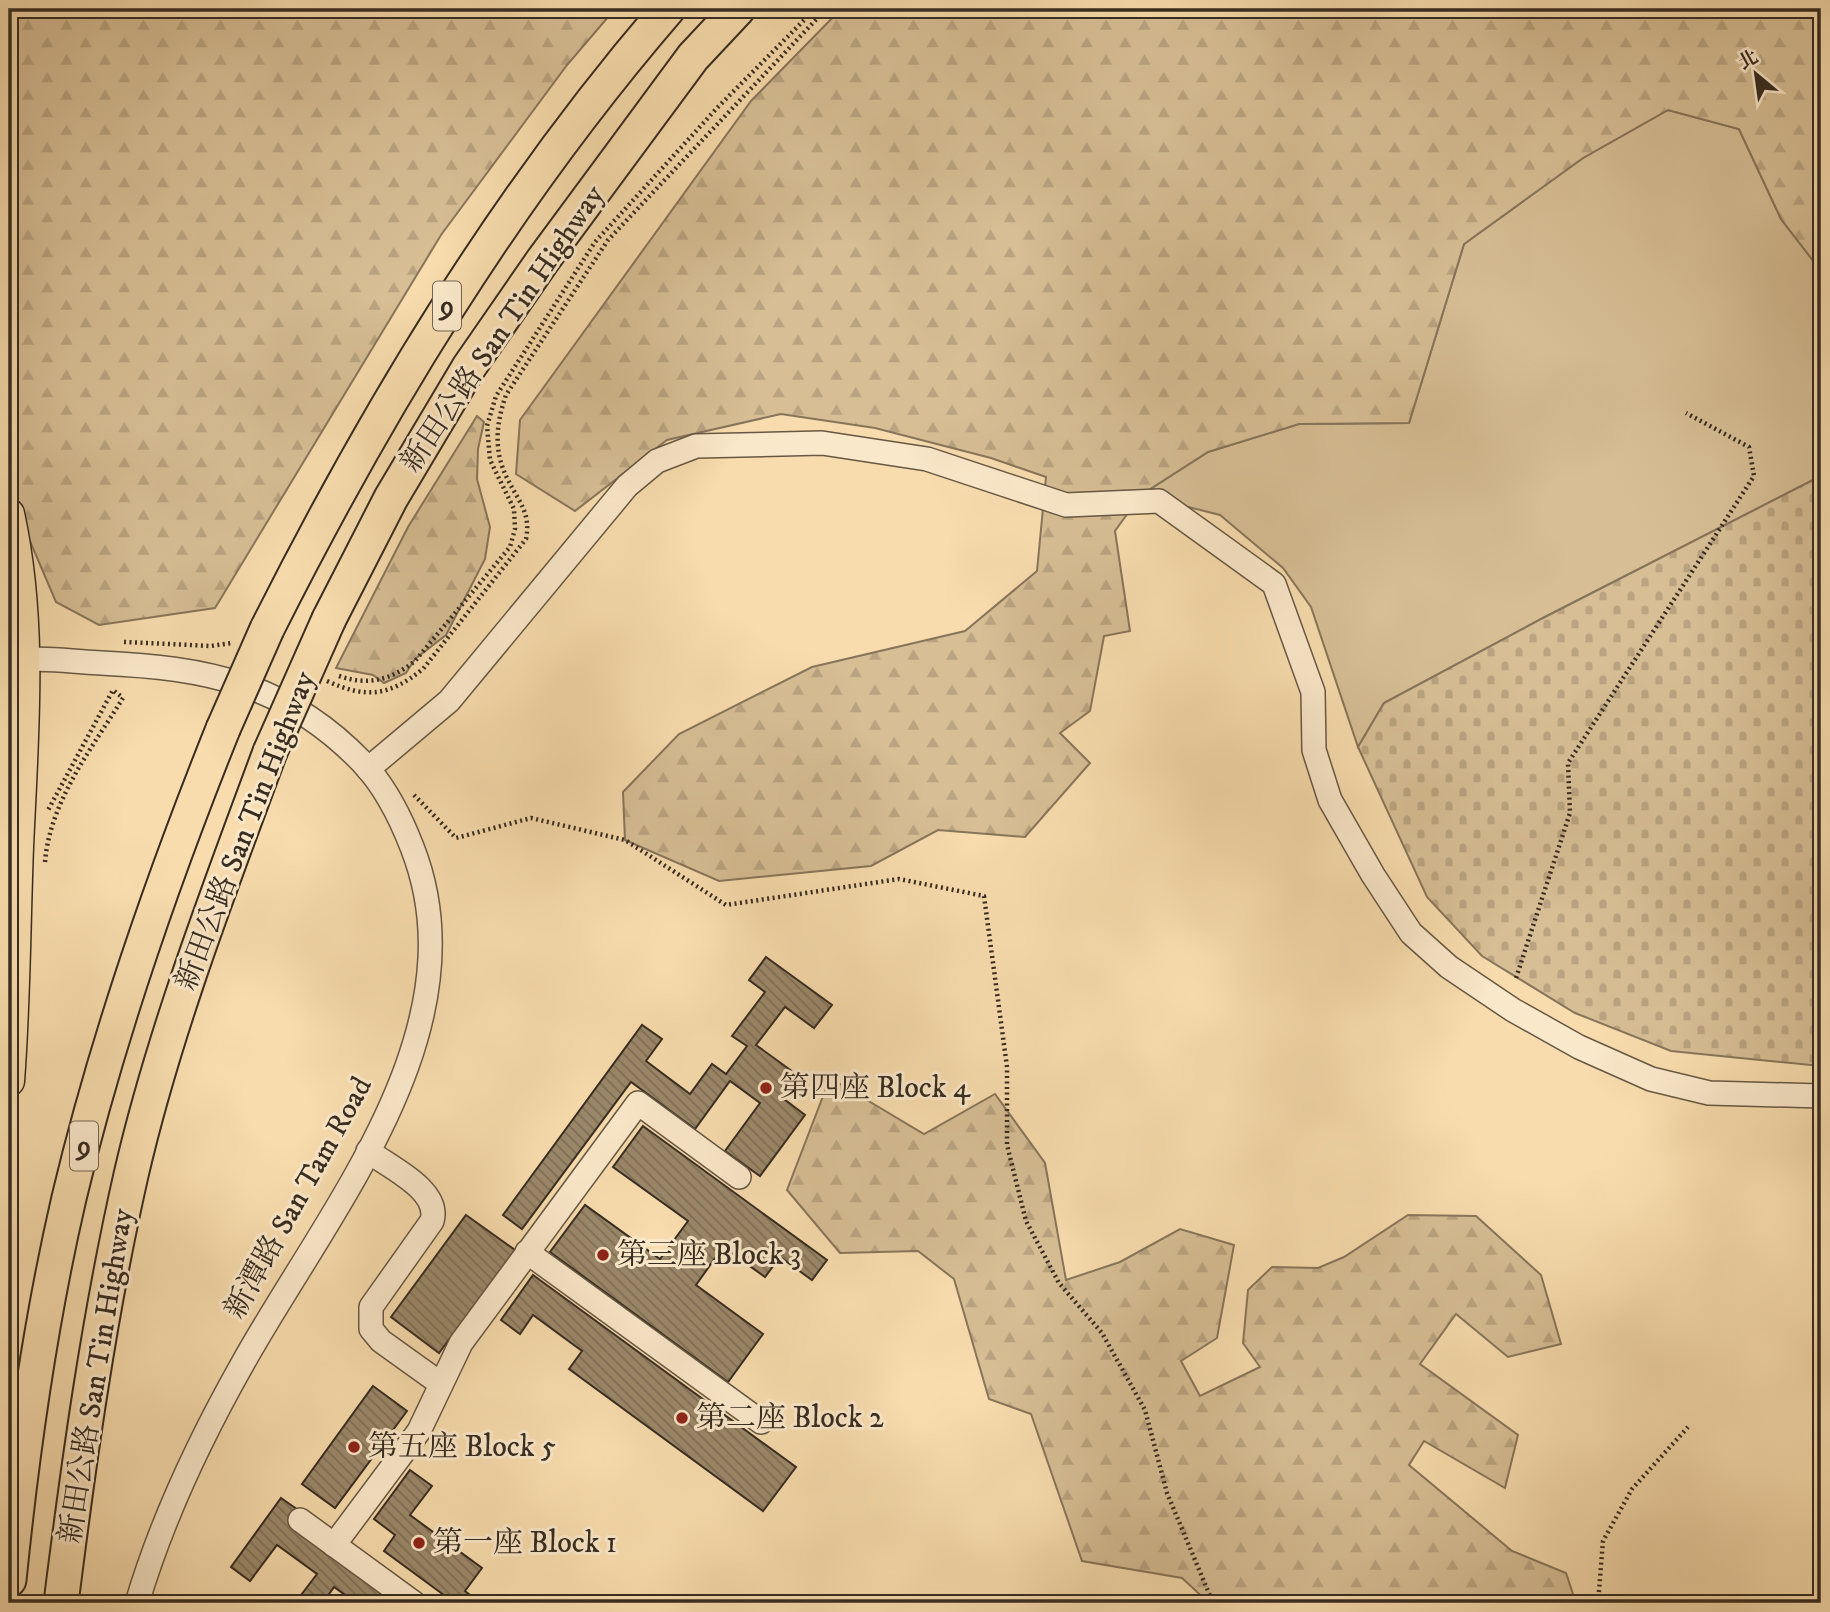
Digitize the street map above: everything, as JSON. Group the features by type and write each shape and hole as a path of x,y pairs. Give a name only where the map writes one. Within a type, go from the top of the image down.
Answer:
{"highway":[{"name":"新田公路 San Tin Highway","path":"9,1580 18,1487 40,1343 69,1197 143,942 174,851 223,729 255,637 368,435 439,317 536,176 626,58 668,9"},
{"name":"新田公路 San Tin Highway","path":"61,1603 78,1468 106,1299 131,1173 179,1010 270,752 329,620 391,498 469,368 543,260 693,57 738,9"}],"main road":[{"path":"9,514 19,575 9,1080"}],"street":[{"path":"368,769 449,701 627,486 657,461 676,452 720,444 822,443 927,458 1066,505 1159,501 1274,584 1312,692 1314,750 1330,800 1373,875 1411,933 1448,967 1513,1010 1579,1047 1651,1079 1709,1093 1821,1096"},
{"name":"新潭路 San Tam Road","path":"18,659 191,670 254,687 315,720 368,769 395,809 417,858 429,900 432,940 427,991 416,1039 395,1094 368,1151 209,1425 169,1515 137,1603"},
{"path":"334,1545 419,1431 461,1343 638,1103 739,1177"},
{"path":"368,1151 428,1196 434,1208 432,1221 370,1307 371,1329 381,1341 441,1384"},
{"path":"527,1252 761,1422"},
{"path":"300,1520 414,1603"}],"path":[{"path":"339,676 369,682 401,672 415,661 510,547 515,529 514,509 498,481 489,449 487,426 496,396 595,242 717,108 815,9"},
{"path":"323,679 365,694 403,686 423,669 526,540 529,524 524,505 508,480 499,450 498,420 506,395 608,240 826,9"},
{"path":"1516,978 1570,813 1568,763 1754,476 1749,447 1686,413"},
{"path":"135,640 211,646 255,637"},
{"path":"44,822 50,803 113,690 121,696 57,811 47,845 45,868"},
{"path":"408,789 456,838 531,818 625,840 726,905 899,878 984,896 1007,1067 1007,1145 1026,1221 1059,1283 1102,1333 1145,1410 1167,1493 1213,1603"},
{"path":"1598,1603 1603,1541 1632,1489 1688,1427"}],"green space":[{"path":"9,9 615,9 567,65 441,235 215,608 99,625 56,602 15,506 9,475"},
{"path":"841,9 1821,9 1821,271 1781,219 1739,129 1668,110 1583,158 1464,244 1409,423 1299,424 1208,452 1141,495 1115,531 1130,631 1104,636 1090,711 1060,733 1090,763 1025,837 938,830 871,866 719,881 625,840 623,792 679,734 812,667 965,631 1037,571 1046,477 991,458 875,428 781,414 667,440 575,511 516,474 520,420 751,101"},
{"path":"1668,110 1739,129 1781,219 1821,271 1821,476 1543,618 1384,703 1358,747 1311,607 1283,568 1220,515 1141,495 1208,452 1299,424 1409,423 1464,244 1583,158"},
{"path":"477,416 484,422 478,449 477,479 490,527 485,559 446,635 415,659 406,673 384,683 373,675 336,668 408,527"},
{"path":"1821,476 1821,1066 1671,1051 1575,1013 1482,956 1427,897 1358,747 1384,703 1543,618"},
{"path":"830,1078 924,1134 995,1094 1045,1163 1066,1280 1120,1262 1180,1229 1234,1245 1217,1338 1181,1361 1200,1396 1260,1367 1243,1343 1248,1290 1272,1267 1318,1268 1344,1257 1408,1215 1476,1216 1541,1275 1561,1344 1508,1357 1456,1314 1420,1364 1518,1435 1505,1488 1424,1441 1409,1465 1512,1551 1566,1573 1576,1603 1209,1603 1182,1578 1082,1561 1031,1414 989,1399 954,1279 918,1251 840,1253 787,1190"}],"building":[{"name":"第四座 Block 4","path":"766,957 832,1005 814,1028 785,1007 756,1045 800,1077 784,1099 805,1115 760,1176 725,1151 760,1103 730,1081 695,1129 631,1082 522,1229 503,1215 642,1025 662,1039 646,1061 690,1094 712,1064 726,1074 747,1046 732,1036 765,992 749,980"},
{"name":"第三座 Block 3","path":"643,1126 827,1260 812,1280 780,1257 765,1277 723,1247 696,1285 763,1334 728,1382 550,1252 585,1205 660,1259 688,1221 613,1167"},
{"path":"466,1215 515,1250 439,1353 391,1317"},
{"name":"第二座 Block 2","path":"533,1275 796,1467 763,1511 569,1369 582,1351 533,1315 520,1334 501,1320"},
{"name":"第五座 Block 5","path":"373,1386 407,1411 335,1508 302,1484"},
{"name":"第一座 Block 1","path":"410,1470 432,1486 410,1515 482,1568 465,1591 480,1603 451,1603 452,1601 384,1551 395,1535 374,1519"},
{"name":"第一座 Block 1","path":"281,1498 301,1512 399,1603 356,1603 334,1587 323,1603 295,1603 317,1574 277,1545 250,1581 231,1567"}],"place":[{"name":"第四座 Block 4","path":"766,1088"},
{"name":"第三座 Block 3","path":"603,1255"},
{"name":"第二座 Block 2","path":"682,1418"},
{"name":"第五座 Block 5","path":"354,1447"},
{"name":"第一座 Block 1","path":"419,1543"}]}
